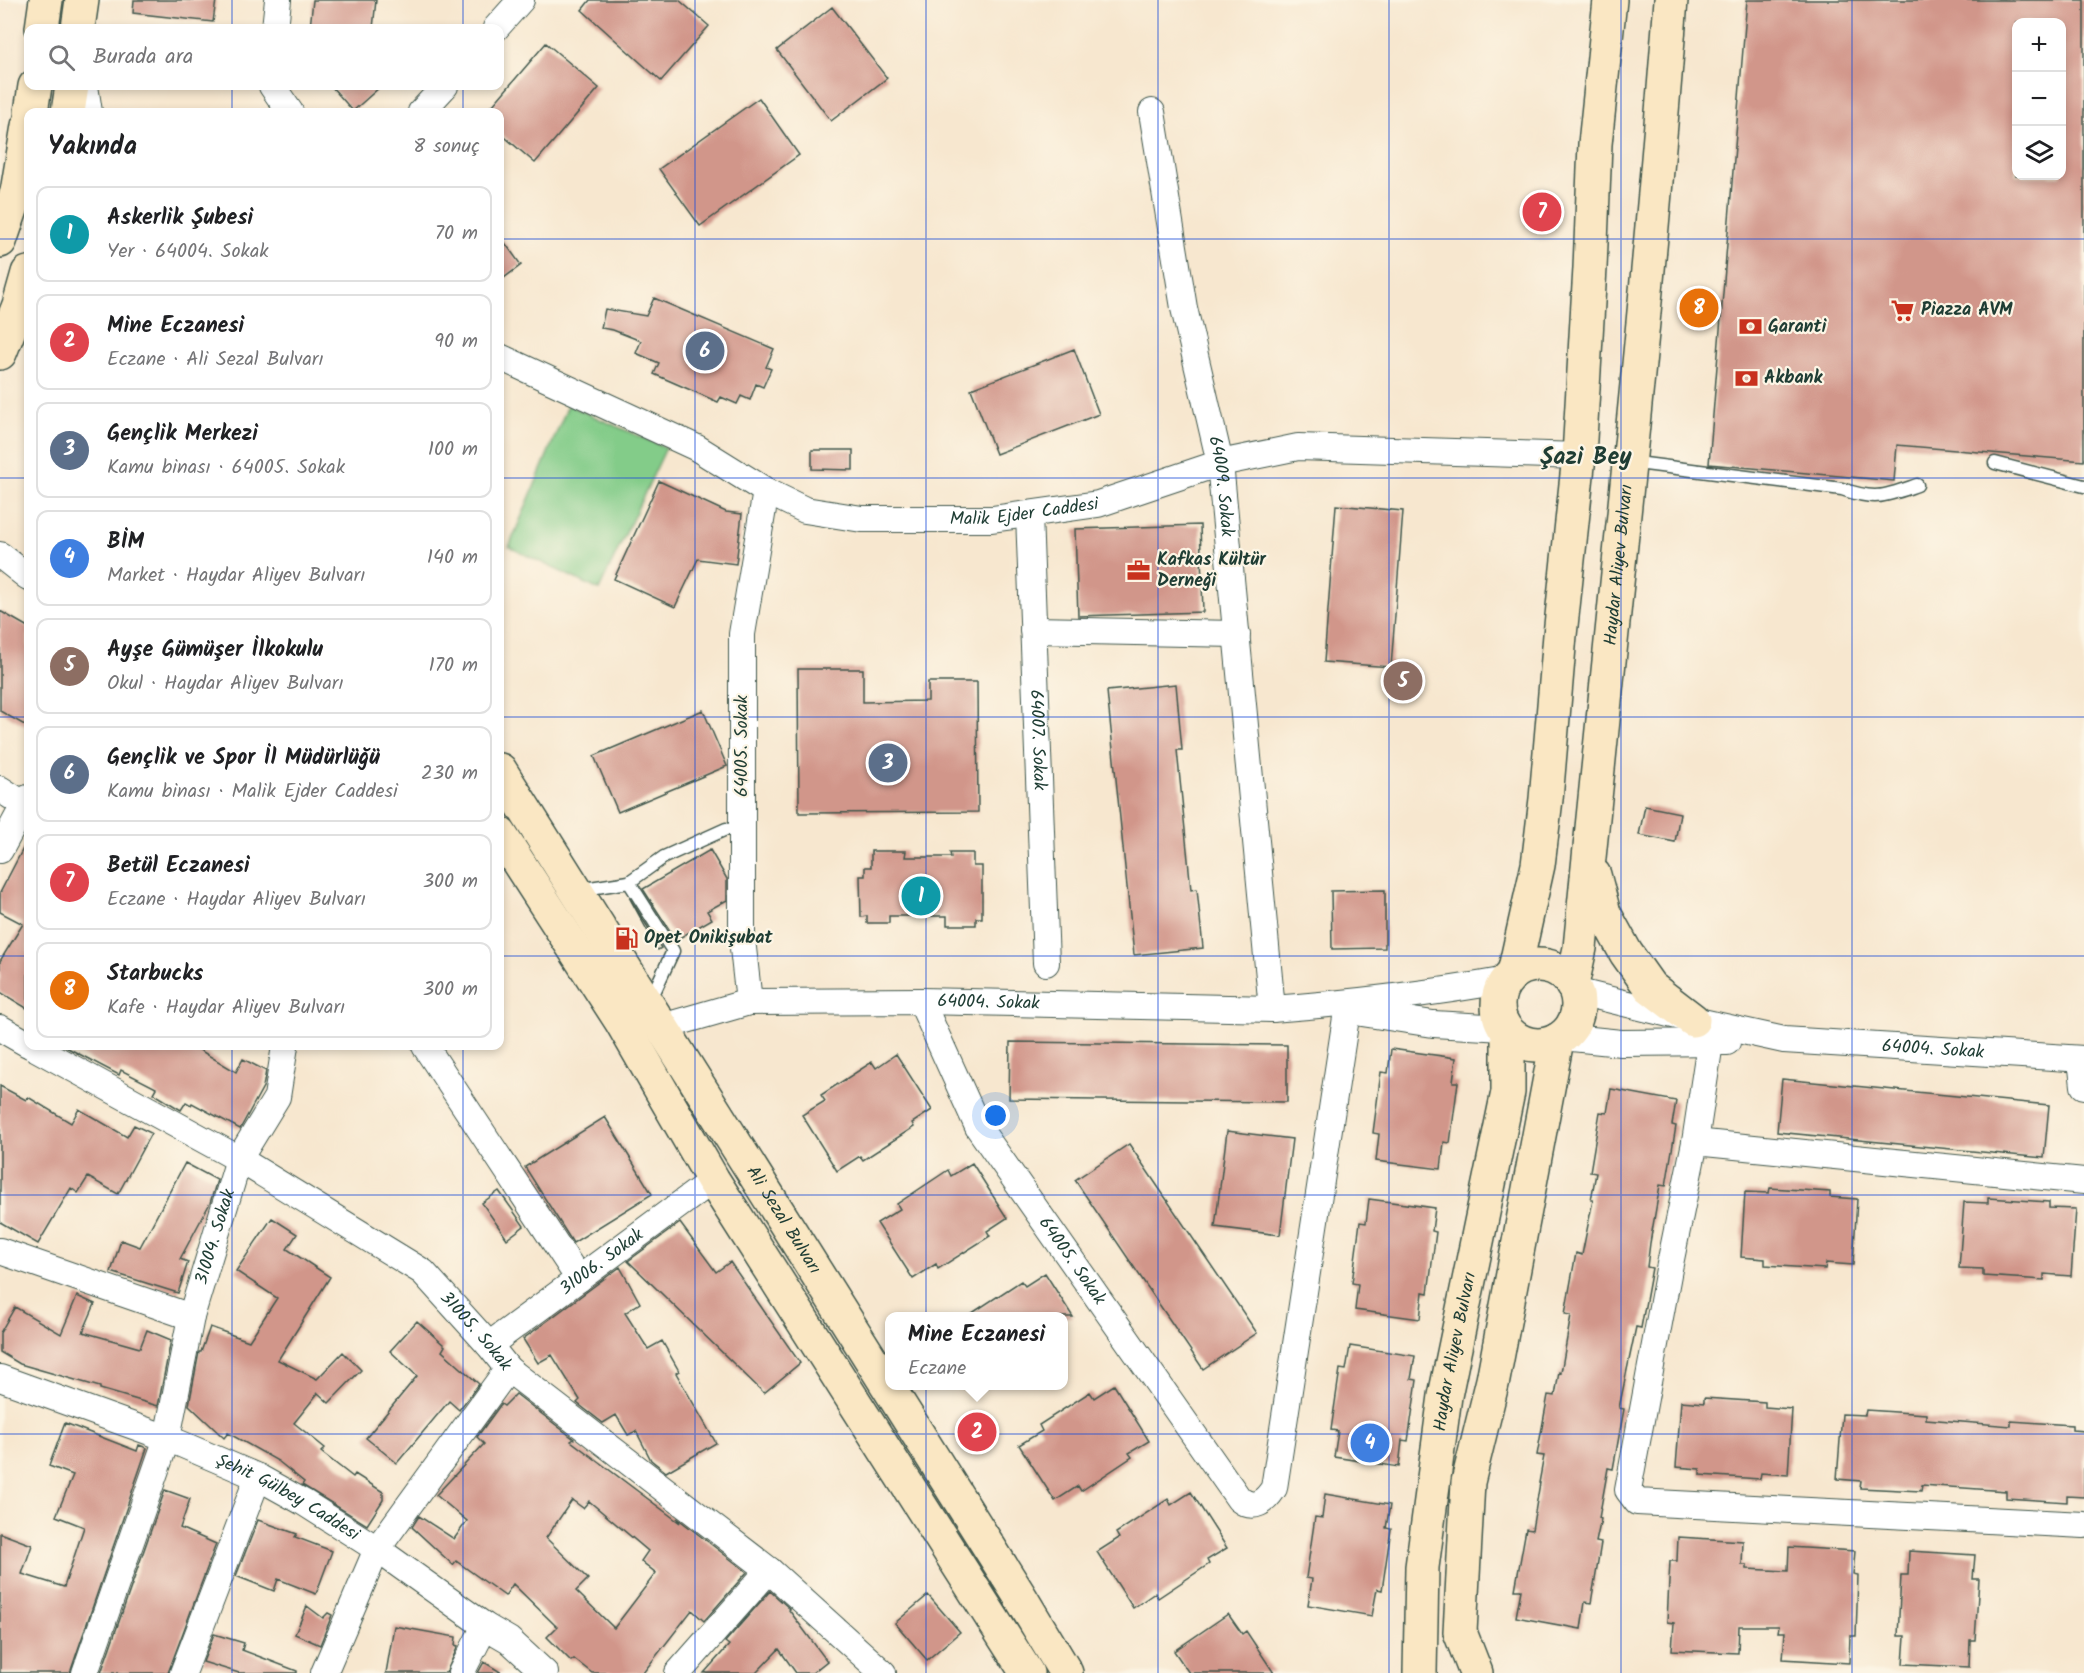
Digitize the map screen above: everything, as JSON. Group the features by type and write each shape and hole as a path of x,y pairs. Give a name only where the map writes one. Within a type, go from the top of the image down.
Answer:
{"main road":[{"path":"43,24 46,0"},
{"path":"79,24 82,0"},
{"path":"1510,976 1535,965 1546,966 1565,976 1573,988 1578,1004 1571,1028 1560,1039 1537,1046 1526,1044 1506,1030 1499,1016 1498,1004 1500,991 1510,976 1538,865 1546,799 1579,456 1595,144 1610,0"},
{"name":"Haydar Aliyev Bulvarı","path":"1573,988 1580,948 1629,462 1658,164 1671,0"},
{"path":"32,108 34,90"},
{"path":"69,108 71,90"},
{"path":"8,240 24,147"},
{"path":"0,353 24,287"},
{"name":"Ali Sezal Bulvarı","path":"504,776 885,1381"},
{"path":"504,840 621,1021 713,1179 1024,1670"},
{"path":"1589,858 1604,912 1626,954 1650,987 1701,1032"},
{"name":"Haydar Aliyev Bulvarı","path":"1420,1673 1422,1567 1445,1396 1508,1092 1506,1030"},
{"path":"1476,1673 1460,1632 1468,1482 1493,1380 1560,1039"},
{"name":"Ali Sezal Bulvarı","path":"891,1390 1066,1673"}],"street":[{"path":"275,24 278,0"},
{"path":"500,24 521,0"},
{"path":"86,90 88,108"},
{"path":"275,90 287,108"},
{"path":"425,108 441,90"},
{"name":"64009. Sokak","path":"1152,112 1184,308 1220,463 1272,1009"},
{"name":"Malik Ejder Caddesi","path":"504,359 697,448 766,491 805,510 862,519 992,519 1098,504 1220,463 1298,447 1579,456"},
{"name":"64005. Sokak","path":"749,1002 742,939 742,634 766,491"},
{"name":"64007. Sokak","path":"1029,515 1046,963"},
{"path":"0,555 24,574"},
{"path":"1033,630 1237,634"},
{"path":"0,789 24,802"},
{"path":"0,850 24,809"},
{"name":"64004. Sokak","path":"656,1016 749,1002 921,1001 1272,1009 1319,1006 1449,990 1510,976"},
{"name":"64004. Sokak","path":"1573,988 1701,1032"},
{"name":"64005. Sokak","path":"921,1001 978,1126 1239,1500 1246,1505 1253,1506 1267,1500 1274,1488 1347,1011"},
{"name":"64004. Sokak","path":"1319,1006 1433,1024 1506,1030"},
{"name":"31005. Sokak","path":"0,1028 24,1042"},
{"path":"1701,1032 1695,1142 1628,1490 1637,1502 2084,1525"},
{"name":"64004. Sokak","path":"1560,1039 1621,1043 1701,1032 1784,1040 2083,1059"},
{"name":"31005. Sokak","path":"39,1050 239,1159 423,1272 508,1369 769,1570 883,1673"},
{"name":"31004. Sokak","path":"86,1673 167,1438 192,1317 239,1159 277,1096 284,1050"},
{"path":"428,1050 579,1279"},
{"path":"2083,1059 2084,1086"},
{"path":"1695,1142 2084,1181"},
{"name":"31006. Sokak","path":"489,1345 713,1179"},
{"path":"0,1251 192,1317"},
{"path":"324,1673 376,1549 508,1369"},
{"name":"Şehit Gülbey Caddesi","path":"0,1379 167,1438 258,1477 303,1502 376,1549 485,1626 509,1640 545,1673"},
{"path":"183,1673 258,1477"},
{"path":"678,1673 769,1570"},
{"path":"461,1673 485,1626"}],"lane":[{"path":"1629,462 1842,489 1861,496 1882,497 1917,485"},
{"path":"1995,463 2084,486"},
{"path":"576,890 629,882 664,857 726,829"},
{"path":"629,882 673,951 656,1016"}],"green space":[{"path":"568,405 666,448 599,590 509,547"}],"building":[{"path":"134,0 216,0 213,22 133,13"},
{"path":"313,0 376,0 373,24 310,24"},
{"path":"590,0 679,0 709,26 661,81 582,10"},
{"name":"Piazza AVM","path":"1747,0 2084,0 2084,461 1897,445 1894,481 1709,464"},
{"path":"832,7 887,78 831,121 777,50"},
{"path":"546,43 599,88 535,163 504,136 504,108 490,108"},
{"path":"335,90 377,90 356,108 350,108"},
{"path":"759,98 799,155 700,226 659,169"},
{"path":"504,242 521,265 504,278"},
{"path":"654,298 774,349 766,367 771,369 763,387 756,384 750,400 741,396 737,404 721,397 718,402 654,374 659,363 636,353 641,341 613,330 601,328 605,309 646,316"},
{"path":"1074,349 1099,414 996,454 971,389"},
{"path":"812,450 853,450 853,470 812,469"},
{"path":"659,481 726,512 742,514 736,564 698,559 675,607 614,579"},
{"path":"1336,505 1403,511 1391,667 1324,662"},
{"name":"Kafkas Kültür Derneği","path":"1200,525 1203,612 1078,616 1075,529"},
{"path":"0,611 24,625 24,725 0,711"},
{"path":"798,669 863,669 863,702 928,701 928,682 977,682 978,812 799,813"},
{"path":"1176,684 1182,750 1177,750 1191,890 1197,889 1203,948 1134,955 1107,691"},
{"path":"703,710 727,766 618,812 594,756"},
{"path":"1645,806 1680,813 1675,842 1639,835"},
{"path":"24,847 24,1007 0,992 0,961 23,924 0,912 0,893"},
{"path":"710,850 727,879 727,900 707,911 712,919 676,940 643,889"},
{"path":"871,851 906,851 905,857 951,857 950,853 973,853 973,866 982,866 982,918 976,918 976,925 947,925 947,916 889,916 889,923 867,923 867,916 861,917 860,876 865,876 865,867 871,867"},
{"path":"1385,890 1385,948 1332,949 1331,891"},
{"path":"629,897 661,948 658,950"},
{"path":"1010,1042 1287,1045 1287,1102 1009,1099"},
{"path":"1391,1049 1456,1058 1453,1082 1458,1082 1450,1143 1444,1142 1441,1169 1376,1161 1379,1134 1373,1133 1381,1072 1388,1073"},
{"path":"72,1050 200,1050 236,1072 243,1059 266,1071 263,1087 240,1129 192,1103 191,1105 186,1102 181,1110 153,1093 156,1088 121,1070 119,1075"},
{"path":"896,1054 932,1110 912,1123 914,1127 863,1160 860,1156 837,1171 802,1115 825,1101 821,1095 872,1062 876,1068"},
{"path":"1782,1079 2049,1105 2044,1158 1777,1132"},
{"path":"0,1086 26,1100 28,1097 71,1123 79,1109 127,1137 134,1125 151,1133 118,1194 88,1177 78,1193 71,1188 38,1244 0,1222"},
{"path":"1611,1089 1676,1101 1672,1125 1676,1126 1666,1186 1660,1185 1647,1267 1652,1268 1641,1328 1636,1327 1619,1408 1624,1409 1613,1469 1608,1468 1599,1518 1601,1519 1596,1542 1601,1543 1591,1603 1585,1602 1581,1629 1516,1617 1521,1590 1515,1590 1526,1529 1532,1530 1540,1483 1544,1456 1537,1455 1548,1395 1555,1396 1559,1372 1561,1373 1571,1315 1565,1314 1576,1253 1582,1255 1593,1200 1591,1200 1596,1173 1590,1172 1600,1112 1607,1113"},
{"path":"605,1117 652,1194 573,1243 525,1167"},
{"path":"1227,1131 1292,1139 1280,1235 1215,1227"},
{"path":"1129,1144 1257,1333 1203,1369 1075,1180"},
{"path":"185,1163 217,1180 210,1203 180,1259 188,1262 178,1293 111,1272 121,1240 140,1247"},
{"path":"972,1163 1007,1218 987,1231 990,1236 938,1269 936,1264 913,1279 877,1223 900,1209 897,1204 948,1170 951,1176"},
{"path":"1770,1188 1830,1192 1830,1197 1857,1199 1853,1265 1826,1263 1825,1269 1765,1265 1765,1259 1741,1257 1745,1192 1769,1193"},
{"path":"499,1191 524,1226 507,1239 482,1203"},
{"path":"1988,1198 2049,1202 2049,1208 2076,1209 2071,1276 2044,1274 2044,1280 1983,1276 1983,1269 1959,1268 1964,1202 1988,1203"},
{"path":"1369,1199 1435,1208 1432,1231 1436,1232 1428,1293 1423,1292 1420,1319 1355,1310 1358,1284 1352,1283 1360,1222 1366,1223"},
{"path":"272,1218 297,1234 287,1249 330,1277 278,1360 317,1379 343,1352 361,1370 329,1403 318,1393 294,1423 325,1448 321,1452 353,1477 355,1474 383,1492 383,1500 367,1525 302,1485 304,1482 278,1461 228,1433 224,1438 189,1405 199,1352 201,1352 210,1327 249,1341 277,1298 236,1271"},
{"path":"680,1223 716,1272 730,1262 800,1363 764,1393 628,1261"},
{"path":"620,1267 640,1303 625,1313 648,1349 662,1341 679,1371 676,1373 716,1443 666,1472 651,1460 636,1431 628,1435 616,1415 603,1423 577,1403 580,1400 552,1355 538,1363 523,1339"},
{"path":"1045,1273 1073,1317 1068,1317 1068,1312 974,1312 1021,1281 1025,1286"},
{"path":"77,1296 95,1304 83,1332 140,1348 147,1330 171,1340 158,1406 20,1364 0,1352 0,1333 15,1307 61,1334"},
{"path":"417,1321 445,1346 442,1351 479,1384 459,1410 449,1401 397,1463 366,1438 417,1376 390,1351"},
{"path":"1350,1346 1415,1356 1411,1379 1417,1380 1408,1441 1402,1440 1399,1467 1334,1457 1338,1431 1331,1430 1340,1369 1346,1370"},
{"path":"1114,1385 1149,1441 1129,1453 1132,1457 1081,1491 1078,1486 1055,1501 1019,1445 1042,1431 1039,1425 1090,1392 1094,1398"},
{"path":"516,1394 574,1439 571,1441 747,1572 704,1621 692,1610 643,1673 592,1673 574,1659 571,1661 547,1637 557,1627 513,1584 505,1596 456,1561 453,1565 412,1527 419,1516 454,1539 467,1521 436,1495 484,1444 477,1437 501,1404 504,1406","holes":["572,1500 583,1508 589,1501 648,1551 641,1561 656,1573 614,1628 576,1591 588,1579 546,1538"]},
{"path":"1704,1398 1765,1402 1765,1407 1792,1409 1788,1475 1761,1473 1760,1479 1700,1475 1700,1469 1676,1467 1681,1401 1704,1403"},
{"path":"1866,1410 1926,1414 1926,1419 2011,1426 2011,1421 2072,1425 2072,1430 2084,1431 2084,1497 2067,1496 2067,1502 2006,1498 2006,1491 1922,1485 1921,1491 1860,1488 1861,1481 1837,1479 1842,1414 1865,1415"},
{"path":"65,1423 137,1451 139,1445 147,1448 70,1673 0,1673 0,1533 32,1545 22,1574 64,1587 84,1527 56,1516 73,1475 49,1466"},
{"path":"165,1490 190,1499 180,1528 216,1544 168,1673 101,1673"},
{"path":"1191,1492 1227,1548 1207,1560 1209,1564 1158,1598 1155,1593 1133,1608 1097,1552 1119,1538 1116,1533 1168,1499 1171,1505"},
{"path":"1325,1494 1390,1505 1386,1528 1391,1529 1382,1590 1377,1589 1372,1616 1308,1605 1312,1579 1306,1578 1315,1517 1322,1518"},
{"path":"258,1520 297,1534 295,1537 332,1551 316,1594 278,1579 274,1591 236,1576"},
{"path":"1678,1537 1743,1541 1742,1565 1747,1565 1747,1569 1788,1571 1789,1547 1855,1551 1853,1574 1858,1575 1856,1636 1850,1636 1849,1663 1783,1659 1785,1632 1778,1632 1779,1626 1739,1626 1738,1653 1672,1650 1674,1623 1667,1622 1670,1561 1677,1561"},
{"path":"1909,1551 1975,1555 1973,1579 1979,1579 1975,1640 1970,1640 1969,1667 1903,1664 1905,1636 1898,1636 1901,1575 1908,1575"},
{"path":"770,1591 790,1609 827,1661 812,1673 796,1673 779,1649 756,1673 704,1673 729,1645 725,1642"},
{"path":"928,1595 960,1632 927,1660 895,1623"},
{"path":"307,1606 323,1618 328,1613 332,1615 320,1645 295,1634"},
{"path":"1228,1614 1242,1634 1246,1631 1274,1673 1189,1673 1174,1651"},
{"path":"394,1626 456,1637 455,1645 458,1646 446,1673 386,1673"},
{"path":"214,1634 244,1643 242,1650 297,1671 297,1673 239,1673 203,1662"},
{"path":"484,1662 502,1673 478,1673"}],"place":[{"name":"Betül Eczanesi","path":"1542,212"},
{"name":"Starbucks","path":"1699,308"},
{"name":"Piazza AVM","path":"1903,310"},
{"name":"Garanti","path":"1750,327"},
{"name":"Gençlik ve Spor İl Müdürlüğü","path":"705,351"},
{"name":"Akbank","path":"1746,378"},
{"name":"Kafkas Kültür Derneği","path":"1139,570"},
{"name":"Ayşe Gümüşer İlkokulu","path":"1403,681"},
{"name":"Gençlik Merkezi","path":"888,763"},
{"name":"Askerlik Şubesi","path":"921,896"},
{"name":"Opet Onikişubat","path":"626,938"},
{"name":"Mine Eczanesi","path":"977,1432"},
{"name":"BİM","path":"1370,1443"}],"district":[{"name":"Şazi Bey","path":"1586,457"}]}
